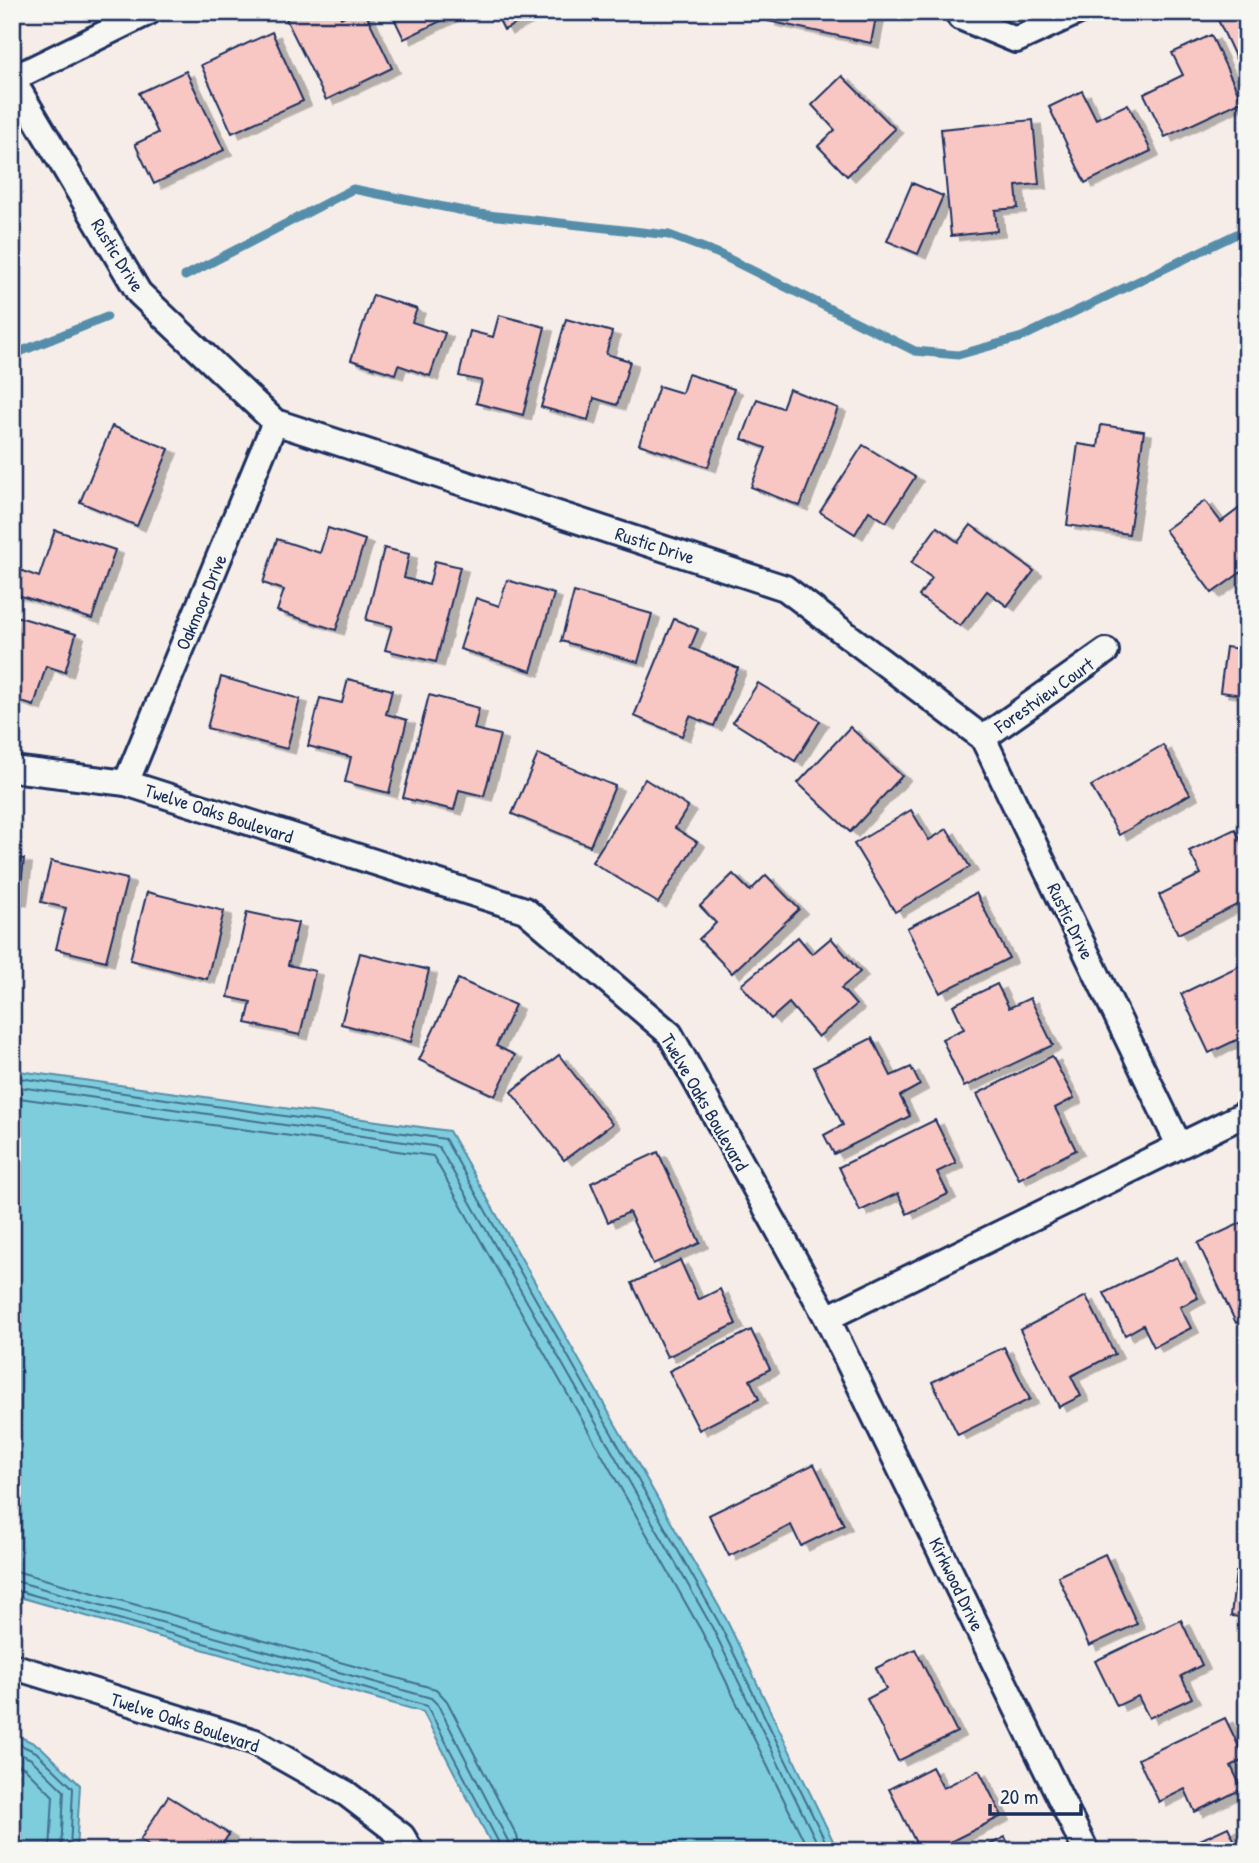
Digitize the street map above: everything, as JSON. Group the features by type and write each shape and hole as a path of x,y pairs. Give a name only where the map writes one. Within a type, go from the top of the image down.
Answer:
{"street":[{"path":"12,79 149,12"},
{"path":"960,17 1016,40 1077,12"},
{"name":"Rustic Drive","path":"12,79 139,293 275,422 785,588 983,738 1179,1145"},
{"name":"Oakmoor Drive","path":"125,783 275,422"},
{"name":"Forestview Court","path":"983,738 1106,651"},
{"name":"Twelve Oaks Boulevard","path":"12,769 125,783 525,910 670,1034 827,1318"},
{"path":"827,1318 1247,1114"},
{"name":"Kirkwood Drive","path":"827,1318 1086,1851"},
{"name":"Twelve Oaks Boulevard","path":"12,1666 255,1742 347,1794 400,1846"}],"water":[{"path":"12,1070 449,1131 726,1619 838,1851 495,1851 423,1712 12,1595"},
{"path":"12,1733 40,1746 80,1785 76,1851 12,1851"}],"building":[{"path":"300,12 338,12 341,18 352,12 365,12 392,68 326,100 286,19"},
{"path":"391,12 459,12 404,39"},
{"path":"495,12 539,12 504,30"},
{"path":"770,12 877,12 871,43 768,21"},
{"path":"1235,12 1247,12 1247,82 1218,20"},
{"path":"272,32 303,101 232,133 201,65"},
{"path":"1211,35 1242,101 1165,137 1144,94 1183,75 1172,53"},
{"path":"186,71 224,150 154,184 135,144 158,133 139,93"},
{"path":"842,76 895,129 847,176 818,146 835,130 812,105"},
{"path":"1082,91 1096,119 1128,104 1151,151 1085,183 1049,107"},
{"path":"1033,120 1039,184 1016,186 1018,208 995,210 997,231 951,236 941,129"},
{"path":"912,183 943,196 918,254 887,241"},
{"path":"373,295 417,309 412,322 445,333 430,376 398,365 395,374 351,360"},
{"path":"499,315 545,327 523,415 476,403 482,381 459,376 470,331 493,337"},
{"path":"566,319 612,332 606,354 630,361 617,405 594,398 588,420 541,407"},
{"path":"688,374 734,389 708,467 639,444 659,386 682,393"},
{"path":"789,389 838,408 800,506 751,487 766,448 742,439 757,399 782,408"},
{"path":"1101,425 1144,431 1129,534 1067,525 1078,444 1098,447"},
{"path":"112,426 169,449 137,526 80,502"},
{"path":"863,445 915,477 886,522 869,511 855,534 820,512"},
{"path":"1205,501 1221,522 1241,507 1247,515 1247,568 1212,593 1165,530"},
{"path":"971,525 1034,571 1007,606 987,591 960,626 919,596 932,578 911,563 937,527 958,542"},
{"path":"328,528 365,540 336,630 277,611 284,590 263,583 277,539 320,553"},
{"path":"55,530 115,550 92,619 12,593 20,570 39,577"},
{"path":"384,548 409,554 404,578 429,585 435,561 460,567 436,662 385,650 392,626 366,620"},
{"path":"507,580 554,594 531,671 460,649 476,598 499,606"},
{"path":"574,592 652,614 638,662 561,641"},
{"path":"12,615 76,634 65,672 46,666 34,706 12,699"},
{"path":"674,619 698,629 690,648 738,668 714,726 690,716 682,736 634,716"},
{"path":"1226,647 1247,650 1247,718 1241,717 1244,695 1220,692"},
{"path":"221,677 300,699 287,749 207,728"},
{"path":"348,679 392,690 386,714 407,720 389,793 345,782 351,757 308,746 320,698 342,703"},
{"path":"758,683 820,721 795,761 733,722"},
{"path":"429,695 479,708 474,729 500,735 484,796 459,790 454,810 403,798"},
{"path":"850,727 902,776 850,832 798,783"},
{"path":"1163,745 1190,794 1119,835 1091,786"},
{"path":"538,754 615,786 590,846 512,814"},
{"path":"645,779 688,807 675,828 697,842 658,903 592,862"},
{"path":"911,810 929,840 947,829 970,867 895,912 854,844"},
{"path":"1235,829 1247,853 1247,900 1178,934 1159,895 1201,874 1189,851"},
{"path":"12,858 24,859 19,901 12,900"},
{"path":"51,861 127,879 106,961 56,949 66,908 41,902"},
{"path":"733,874 750,891 766,875 799,909 732,973 699,939 716,923 700,906"},
{"path":"147,892 224,911 207,979 130,960"},
{"path":"976,893 1009,958 940,993 907,928"},
{"path":"247,912 298,923 288,965 315,971 300,1035 246,1023 251,1002 228,997"},
{"path":"798,937 812,954 831,938 860,972 841,988 856,1005 818,1037 789,1003 771,1019 741,985"},
{"path":"360,953 429,970 411,1042 341,1024"},
{"path":"1247,962 1247,1035 1209,1053 1181,994"},
{"path":"458,979 515,1005 496,1046 515,1055 495,1096 419,1060"},
{"path":"997,984 1009,1008 1030,998 1053,1045 964,1087 942,1039 964,1029 953,1005"},
{"path":"872,1038 891,1076 911,1067 920,1085 900,1096 910,1116 834,1154 824,1135 843,1125 814,1067"},
{"path":"559,1055 612,1124 564,1160 511,1092"},
{"path":"1052,1056 1074,1098 1055,1108 1076,1150 1019,1179 977,1094"},
{"path":"935,1120 956,1163 937,1172 948,1194 907,1214 898,1193 860,1211 839,1167"},
{"path":"658,1152 700,1243 653,1264 629,1212 608,1222 591,1183"},
{"path":"1241,1223 1247,1235 1247,1318 1236,1323 1198,1243"},
{"path":"1177,1257 1198,1298 1180,1307 1191,1328 1154,1347 1143,1325 1125,1335 1104,1293"},
{"path":"680,1260 698,1300 720,1289 736,1324 667,1357 632,1283"},
{"path":"1086,1296 1115,1354 1071,1376 1081,1396 1059,1407 1020,1330"},
{"path":"751,1330 770,1369 750,1380 759,1399 699,1430 669,1371"},
{"path":"1004,1347 1030,1399 958,1435 932,1382"},
{"path":"814,1464 844,1525 801,1546 791,1525 729,1556 709,1515"},
{"path":"1105,1554 1137,1624 1089,1646 1058,1576"},
{"path":"1236,1572 1247,1573 1247,1618 1231,1616"},
{"path":"1181,1620 1202,1665 1181,1676 1192,1698 1149,1718 1138,1696 1117,1706 1095,1661"},
{"path":"915,1649 957,1732 898,1761 867,1699 886,1689 876,1668"},
{"path":"1225,1718 1245,1759 1231,1766 1242,1789 1195,1812 1185,1789 1159,1802 1138,1759"},
{"path":"932,1767 943,1788 979,1770 1002,1816 932,1851 920,1851 889,1789"},
{"path":"168,1796 229,1834 218,1851 156,1851 140,1840"},
{"path":"1228,1827 1239,1850 1247,1846 1247,1851 1189,1851 1187,1846"},
{"path":"1005,1837 1012,1851 977,1851"}],"waterway":[{"path":"185,276 353,189 479,214 669,235 717,253 915,351 958,355 1022,337 1247,229"},
{"path":"12,355 107,317"}]}
